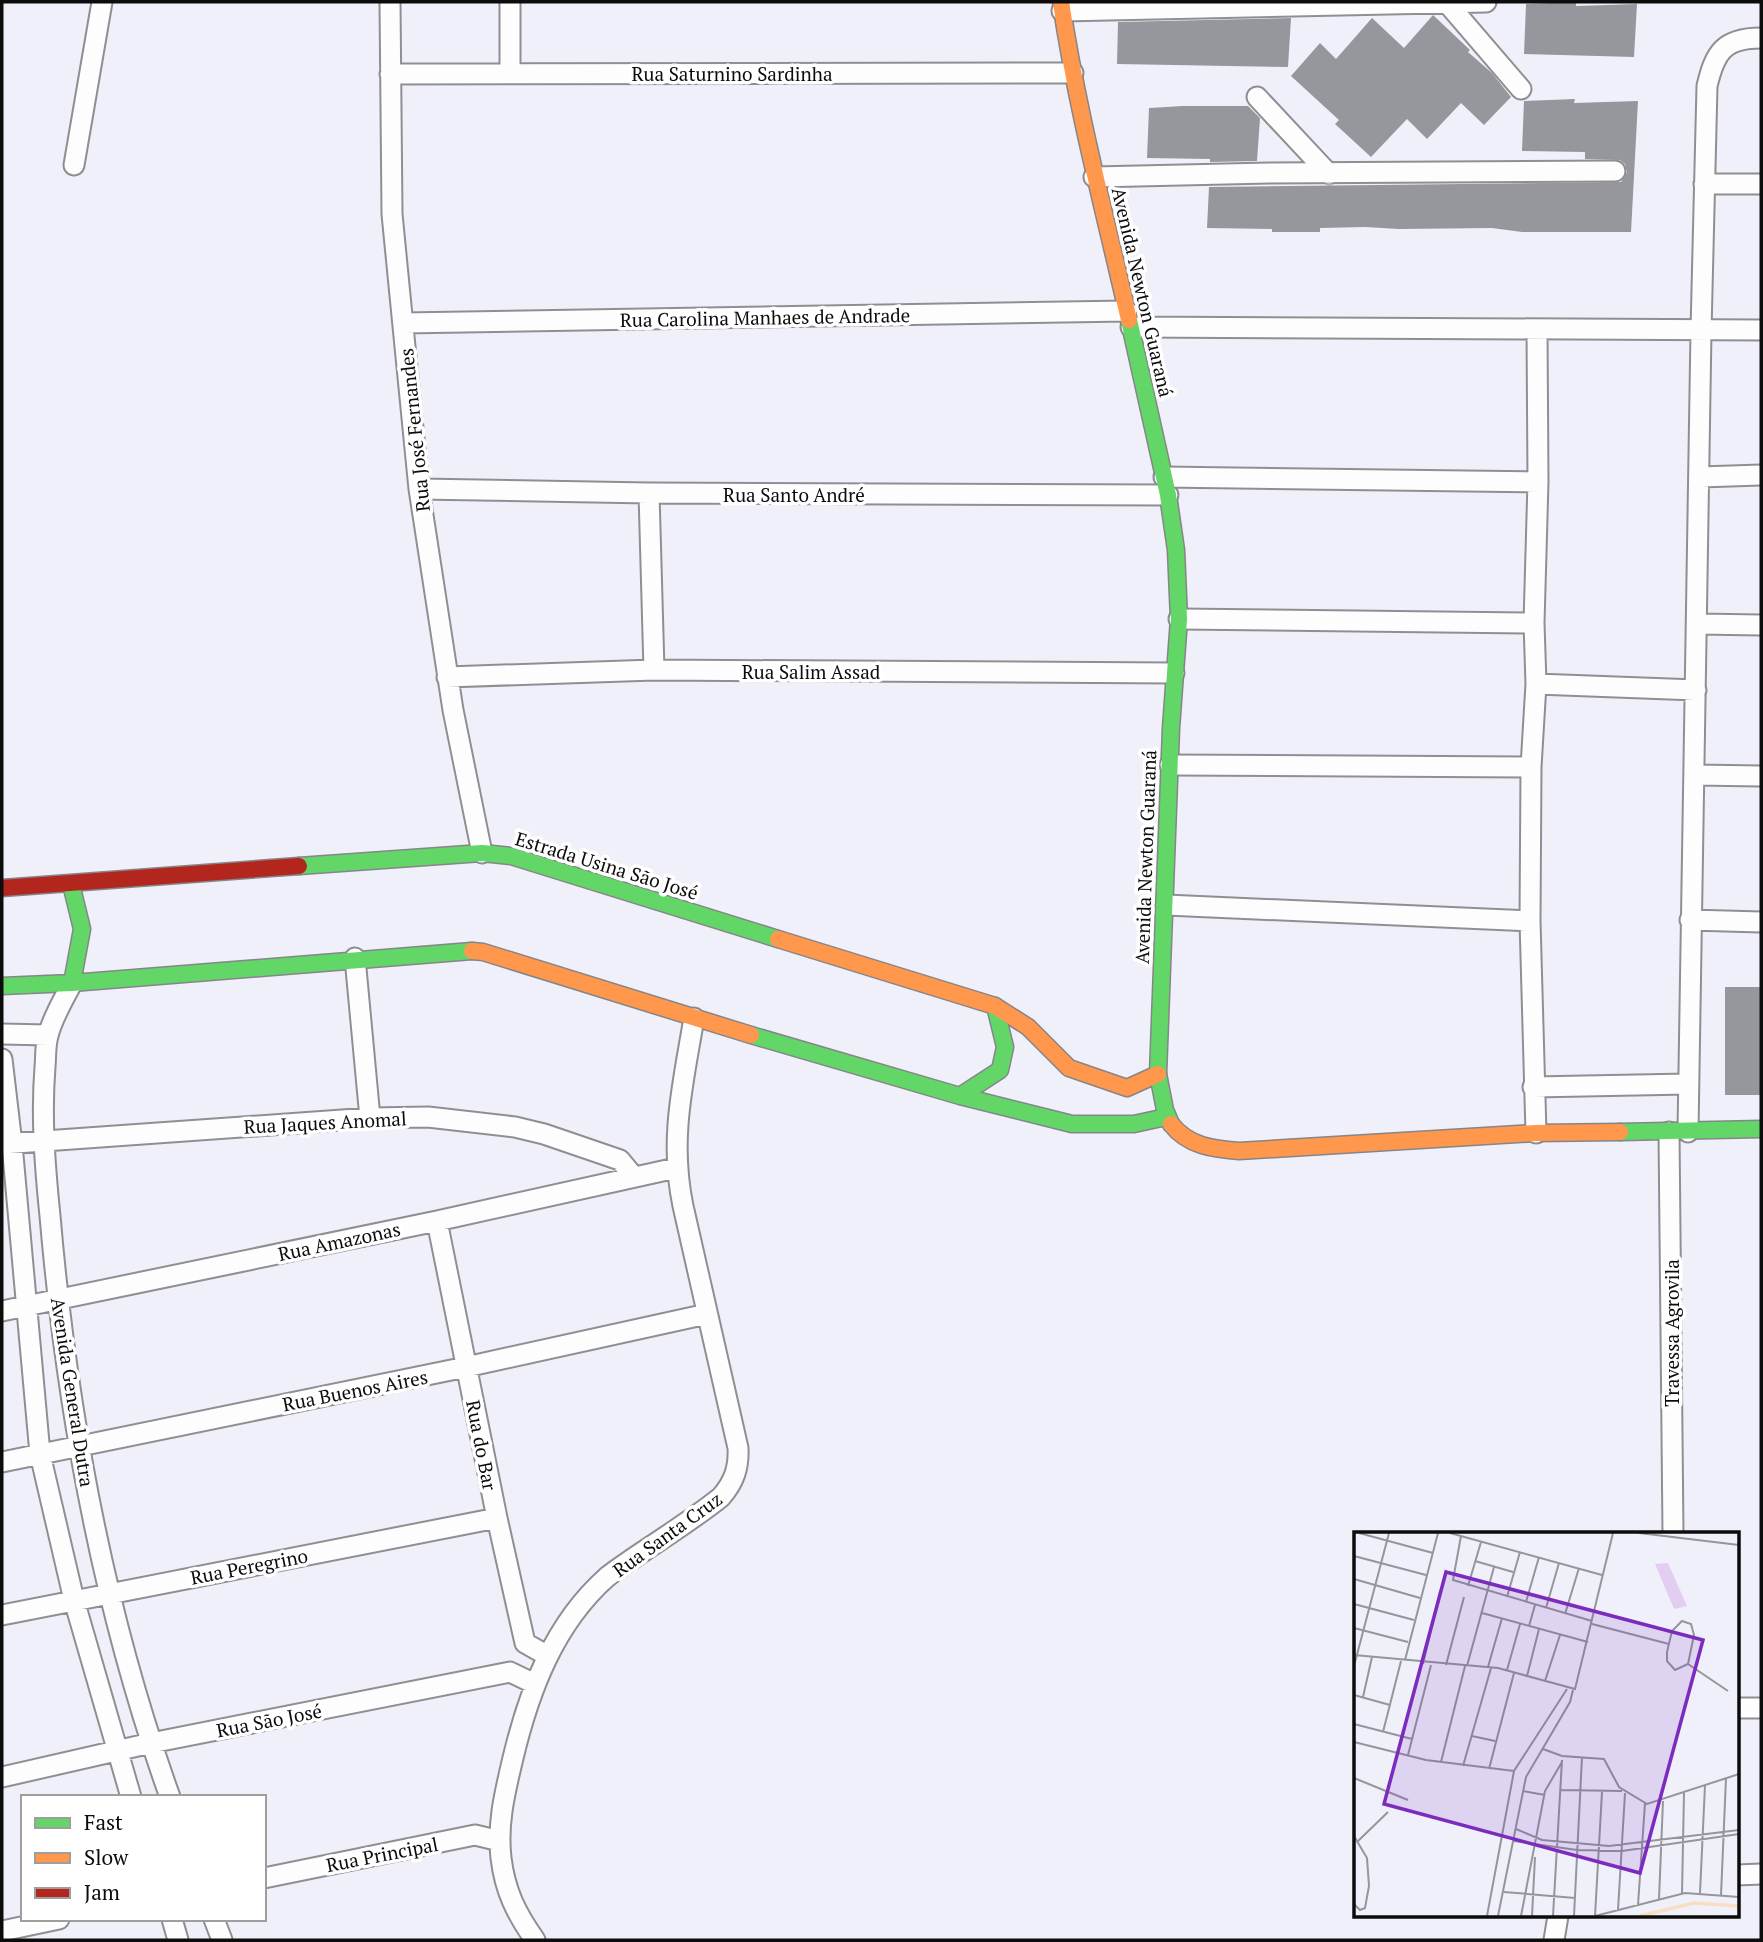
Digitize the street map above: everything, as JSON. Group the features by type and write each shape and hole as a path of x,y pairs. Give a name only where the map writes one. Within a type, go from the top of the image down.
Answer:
{"main road":[{"name":"Avenida Newton Guaraná","path":"1062,6 1094,177 1166,486 1176,550 1179,619 1174,673 1158,1074 1166,1117"},
{"name":"Estrada Usina São José","path":"2,888 482,853 511,856 995,1006 1028,1027 1069,1068 1127,1088 1158,1074"},
{"path":"71,884 82,929 72,983"},
{"path":"2,985 72,983 463,950 483,952 694,1018 960,1096 1072,1124 1134,1124 1166,1117 1179,1134 1193,1144 1213,1150 1535,1133 1761,1129"},
{"path":"960,1096 1000,1070 1005,1048 995,1006"}],"street":[{"path":"74,165 102,2"},
{"name":"Rua José Fernandes","path":"390,2 392,214 419,489 447,677 482,853"},
{"path":"510,2 510,73"},
{"path":"1062,6 1486,2"},
{"path":"1448,4 1521,89"},
{"name":"Travessa Agrovila","path":"1673,1532 1679,1132 1688,1084 1707,86 1713,62 1723,48 1736,40 1761,38"},
{"name":"Rua Saturnino Sardinha","path":"390,74 1073,72"},
{"path":"1257,97 1329,174"},
{"path":"1094,177 1615,171"},
{"path":"1704,184 1761,184"},
{"name":"Rua Carolina Manhaes de Andrade","path":"403,323 1129,319 1537,330 1761,330"},
{"path":"1535,1133 1530,921 1531,767 1536,684 1534,623 1538,482 1537,330"},
{"path":"1700,477 1761,475"},
{"name":"Rua Santo André","path":"419,489 649,494 1538,482"},
{"path":"649,494 654,670"},
{"path":"1179,619 1534,623"},
{"path":"1698,624 1761,625"},
{"name":"Rua Salim Assad","path":"447,677 654,670 1174,673"},
{"path":"1536,684 1696,691"},
{"path":"1170,765 1531,767"},
{"path":"1695,775 1761,776"},
{"path":"1166,905 1530,921"},
{"path":"1690,920 1761,922"},
{"path":"355,958 369,1118"},
{"name":"Avenida General Dutra","path":"72,983 48,1035 43,1100 58,1299 79,1446 110,1592 150,1743 169,1795"},
{"name":"Rua Santa Cruz","path":"535,1940 516,1913 509,1896 500,1841 502,1805 524,1712 535,1684 548,1656 577,1611 608,1576 712,1504 728,1489 734,1478 738,1458 738,1448 682,1206 677,1168 677,1124 694,1018"},
{"path":"2,1034 48,1035"},
{"name":"Avenida General Dutra","path":"2,1059 7,1144 27,1305 40,1454 74,1600 130,1795"},
{"path":"1534,1087 1688,1084"},
{"name":"Rua Jaques Anomal","path":"7,1144 369,1118 428,1117 544,1134 621,1160 634,1177"},
{"name":"Rua Amazonas","path":"2,1311 437,1221 677,1168"},
{"name":"Rua do Bar","path":"437,1221 525,1643 548,1656"},
{"name":"Rua Buenos Aires","path":"2,1462 466,1367 707,1314"},
{"name":"Rua Peregrino","path":"2,1615 497,1518"},
{"name":"Rua São José","path":"2,1777 150,1743 510,1672 535,1684"},
{"path":"1738,1708 1761,1708"},
{"name":"Rua Principal","path":"266,1878 475,1835 500,1841"},
{"path":"1738,1875 1761,1874"},
{"path":"1553,1940 1558,1918"},
{"path":"2,1931 50,1921"},
{"path":"173,1921 178,1940"},
{"path":"215,1921 222,1940"}],"building":[{"path":"1576,2 1576,6 1637,4 1634,57 1524,54 1526,4"},
{"path":"1433,15 1492,73 1511,97 1484,125 1461,103 1427,139 1407,119 1371,157 1335,124 1339,120 1291,76 1320,43 1336,59 1372,18 1404,48"},
{"path":"1291,18 1288,67 1117,64 1118,22"},
{"path":"1575,99 1574,103 1638,101 1631,232 1365,227 1320,228 1320,232 1272,232 1272,229 1207,228 1209,187 1621,182 1627,172 1625,164 1620,160 1585,159 1585,152 1522,151 1524,101"},
{"path":"1248,106 1260,118 1257,161 1210,162 1210,159 1147,158 1149,108"},
{"path":"1725,987 1761,987 1761,1095 1725,1095"}],"traffic: fast":[{"path":"1129,320 1168,495 1176,550 1179,619 1171,728 1158,1074 1165,1110 1171,1124"},
{"path":"299,866 482,853 511,856 778,939"},
{"path":"71,884 82,929 72,983"},
{"path":"2,986 72,983 472,951"},
{"path":"960,1096 1000,1070 1005,1047 995,1006"},
{"path":"751,1035 960,1096 1072,1124 1134,1124 1166,1117"},
{"path":"1620,1132 1761,1129"}],"traffic: slow":[{"path":"1061,2 1083,122 1129,320"},
{"path":"778,939 995,1006 1028,1027 1069,1068 1127,1088 1158,1074"},
{"path":"472,951 483,952 751,1035"},
{"path":"1171,1124 1193,1142 1239,1151 1536,1133 1620,1132"}],"traffic: jam":[{"path":"2,888 299,866"}]}
